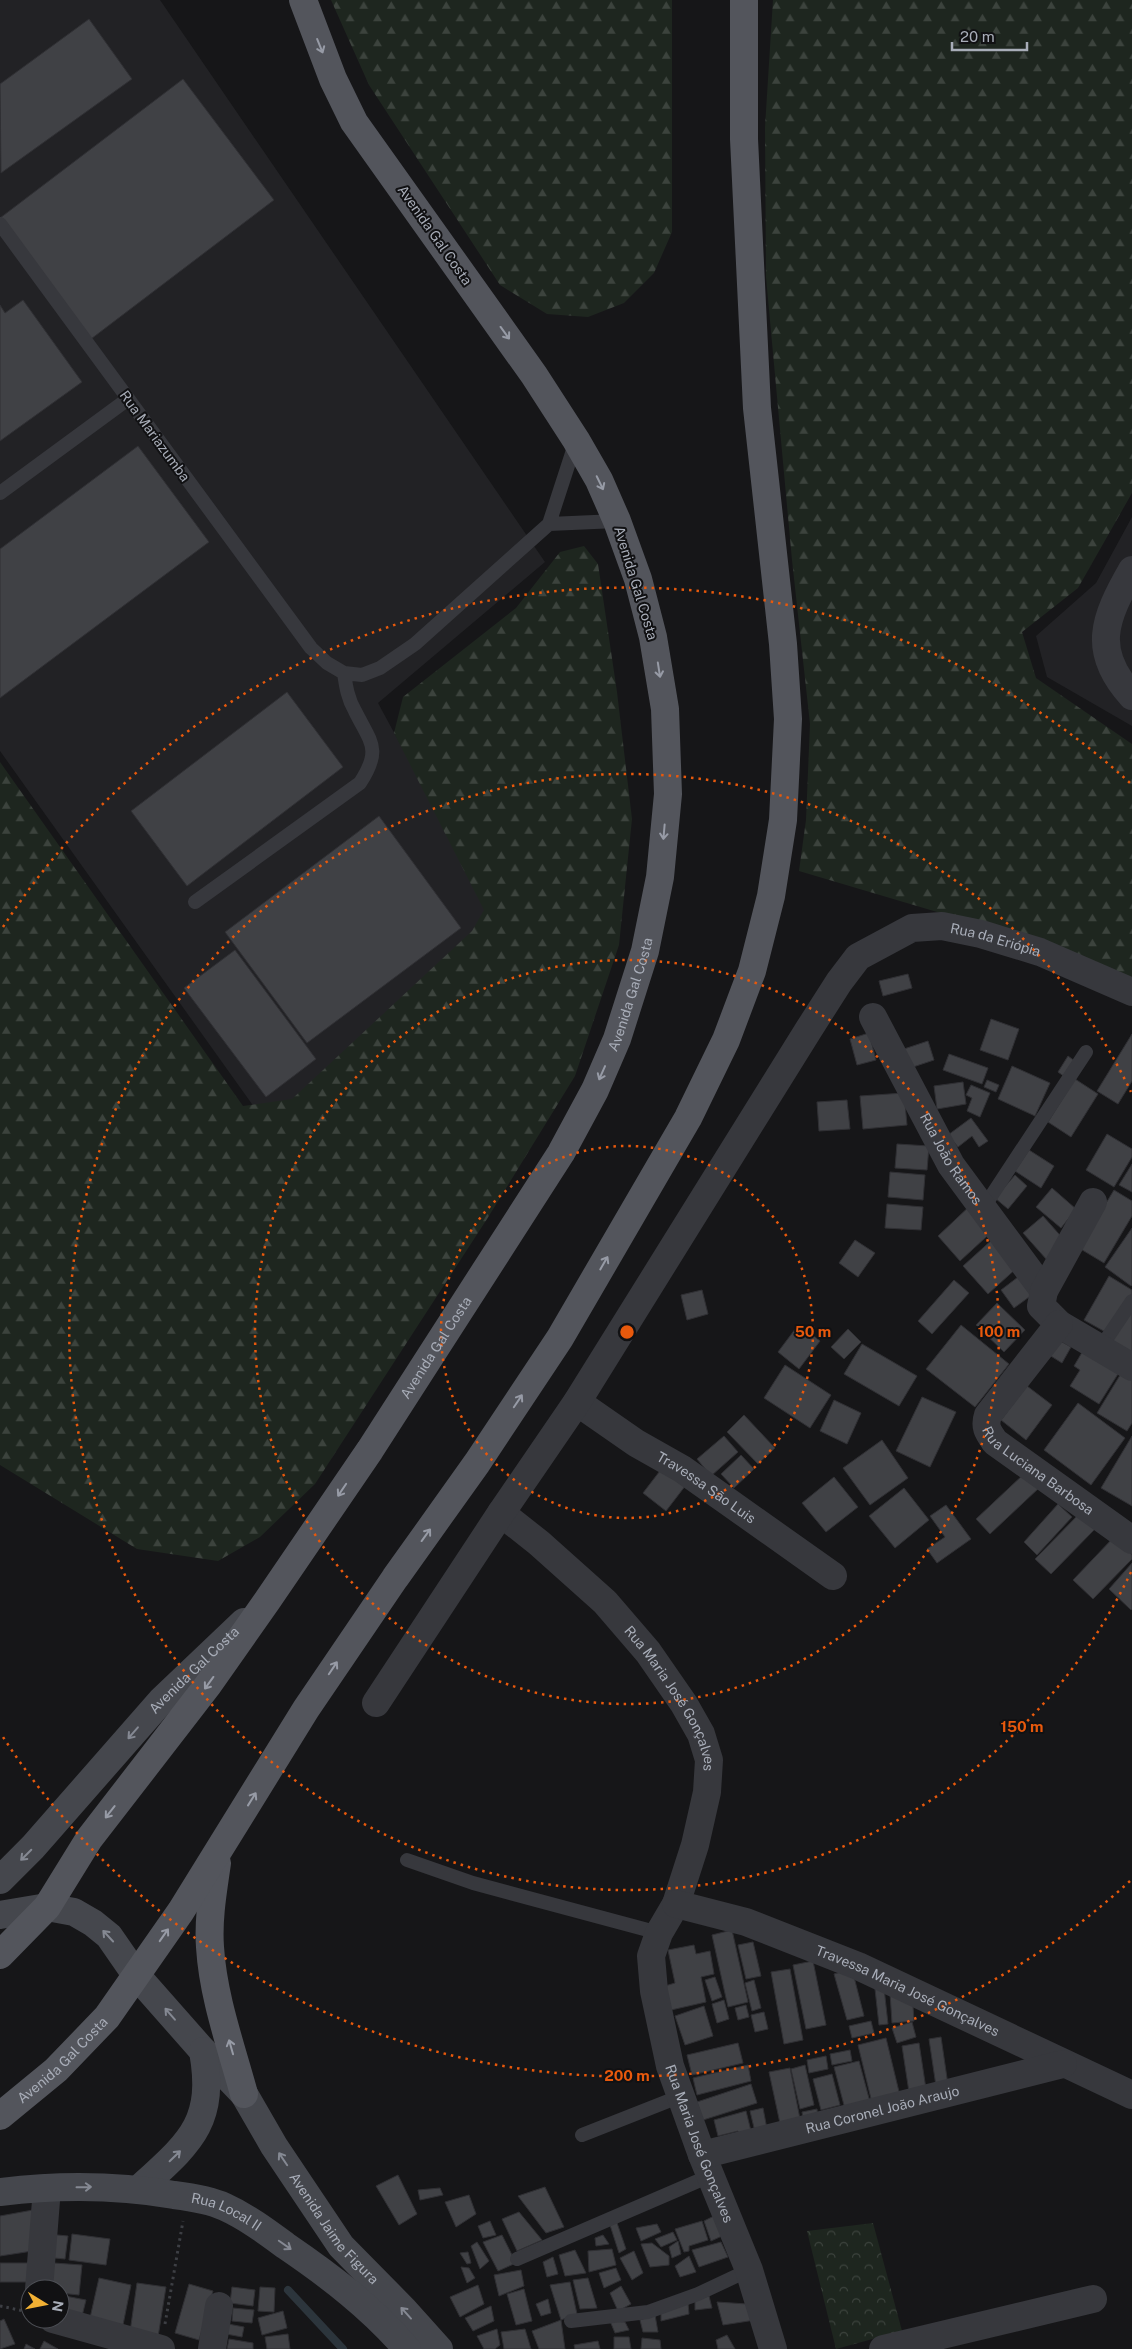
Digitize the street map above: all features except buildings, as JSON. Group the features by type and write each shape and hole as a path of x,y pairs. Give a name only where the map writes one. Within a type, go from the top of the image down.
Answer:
{"main road":[{"name":"Avenida Gal Costa","path":"0,1880 33,1847 161,1701 267,1600 370,1450 561,1153 595,1090 617,1040 647,942 660,877 668,794 665,708 653,637 638,579 617,521 599,480 534,375 354,122 333,80 303,0"},
{"name":"Avenida Gal Costa","path":"0,2116 56,2070 107,2017 181,1911 306,1708 477,1463 560,1338 688,1118 726,1040 752,971 771,896 783,820 788,719 783,644 757,408 744,140 744,0"},
{"path":"0,1955 47,1907 90,1839 208,1685 267,1600"},
{"path":"218,1852 211,1902 210,1947 218,1999 244,2094"},
{"path":"0,1915 47,1907"},
{"name":"Avenida Jaime Figura","path":"47,1907 74,1912 93,1923 109,1936 136,1976 244,2094 274,2146 341,2246 439,2349"},
{"path":"139,2189 179,2152 195,2131 204,2109 208,2079 203,2051"},
{"name":"Rua Local II","path":"0,2192 47,2188 139,2189 188,2197 224,2207 266,2232 338,2282 391,2331 407,2349"}],"street":[{"path":"1132,570 1114,605 1105,636 1108,662 1132,696"},
{"name":"Rua da Eriópia","path":"577,1402 814,1021 858,957 912,928 942,926 981,934 1040,952 1132,992"},
{"name":"Rua João Ramos","path":"873,1018 951,1165 1044,1291"},
{"path":"1093,1202 1044,1291 1041,1306 1059,1324 1099,1350 1132,1367"},
{"name":"Rua Luciana Barbosa","path":"1059,1324 988,1415 985,1423 995,1442 1132,1540"},
{"path":"376,1703 501,1512 577,1402"},
{"name":"Travessa São Luis","path":"577,1402 636,1442 682,1469 833,1576"},
{"name":"Rua Maria José Gonçalves","path":"501,1512 605,1602 648,1652 684,1704 701,1734 708,1760 707,1792 695,1845 676,1904 659,1934 651,1956 654,1991 670,2066 749,2270 774,2349"},
{"name":"Travessa Maria José Gonçalves","path":"676,1904 746,1922 858,1966 1132,2095"},
{"name":"Rua Coronel João Araujo","path":"707,2165 1063,2064"},
{"path":"40,2279 47,2188"},
{"path":"883,2349 1093,2299"},
{"path":"212,2349 218,2306"},
{"path":"70,2322 163,2338"}],"lane":[{"name":"Rua Mariazumba","path":"0,224 311,648 327,663 344,673"},
{"path":"0,493 128,400"},
{"path":"195,902 360,783 369,769 373,752 370,736 346,692 344,673 362,675 380,668 415,644 549,524 576,440"},
{"path":"549,524 617,521"},
{"path":"984,1208 1086,1052"},
{"path":"1099,1350 1132,1301"},
{"path":"407,1860 473,1883 659,1934"},
{"path":"582,2135 681,2096"},
{"path":"517,2259 707,2165"},
{"path":"571,2321 648,2312 698,2294 749,2270"}],"path":[{"path":"163,2338 188,2197"},
{"path":"0,2306 20,2310"}],"shaded area":[{"path":"0,0 160,0 545,562 378,703 493,915 274,1135 0,751"},
{"path":"1132,517 1132,726 1047,677 1036,636 1096,583"}],"green space":[{"path":"331,0 672,0 672,232 654,273 624,303 588,317 547,314 500,285 369,85"},
{"path":"773,0 1132,0 1132,493 1078,588 1022,632 1036,678 1132,744 1132,986 1062,949 799,871 806,820 810,724 792,560 766,277 765,127"},
{"path":"584,546 598,564 617,692 632,819 619,945 575,1076 487,1219 315,1484 260,1537 218,1561 137,1549 0,1465 0,762 243,1106 292,1099 472,931 484,910 394,733 403,697 516,608 560,552"},
{"path":"873,2223 902,2331 836,2349 807,2231"}],"waterway":[{"path":"288,2290 343,2349"}]}
